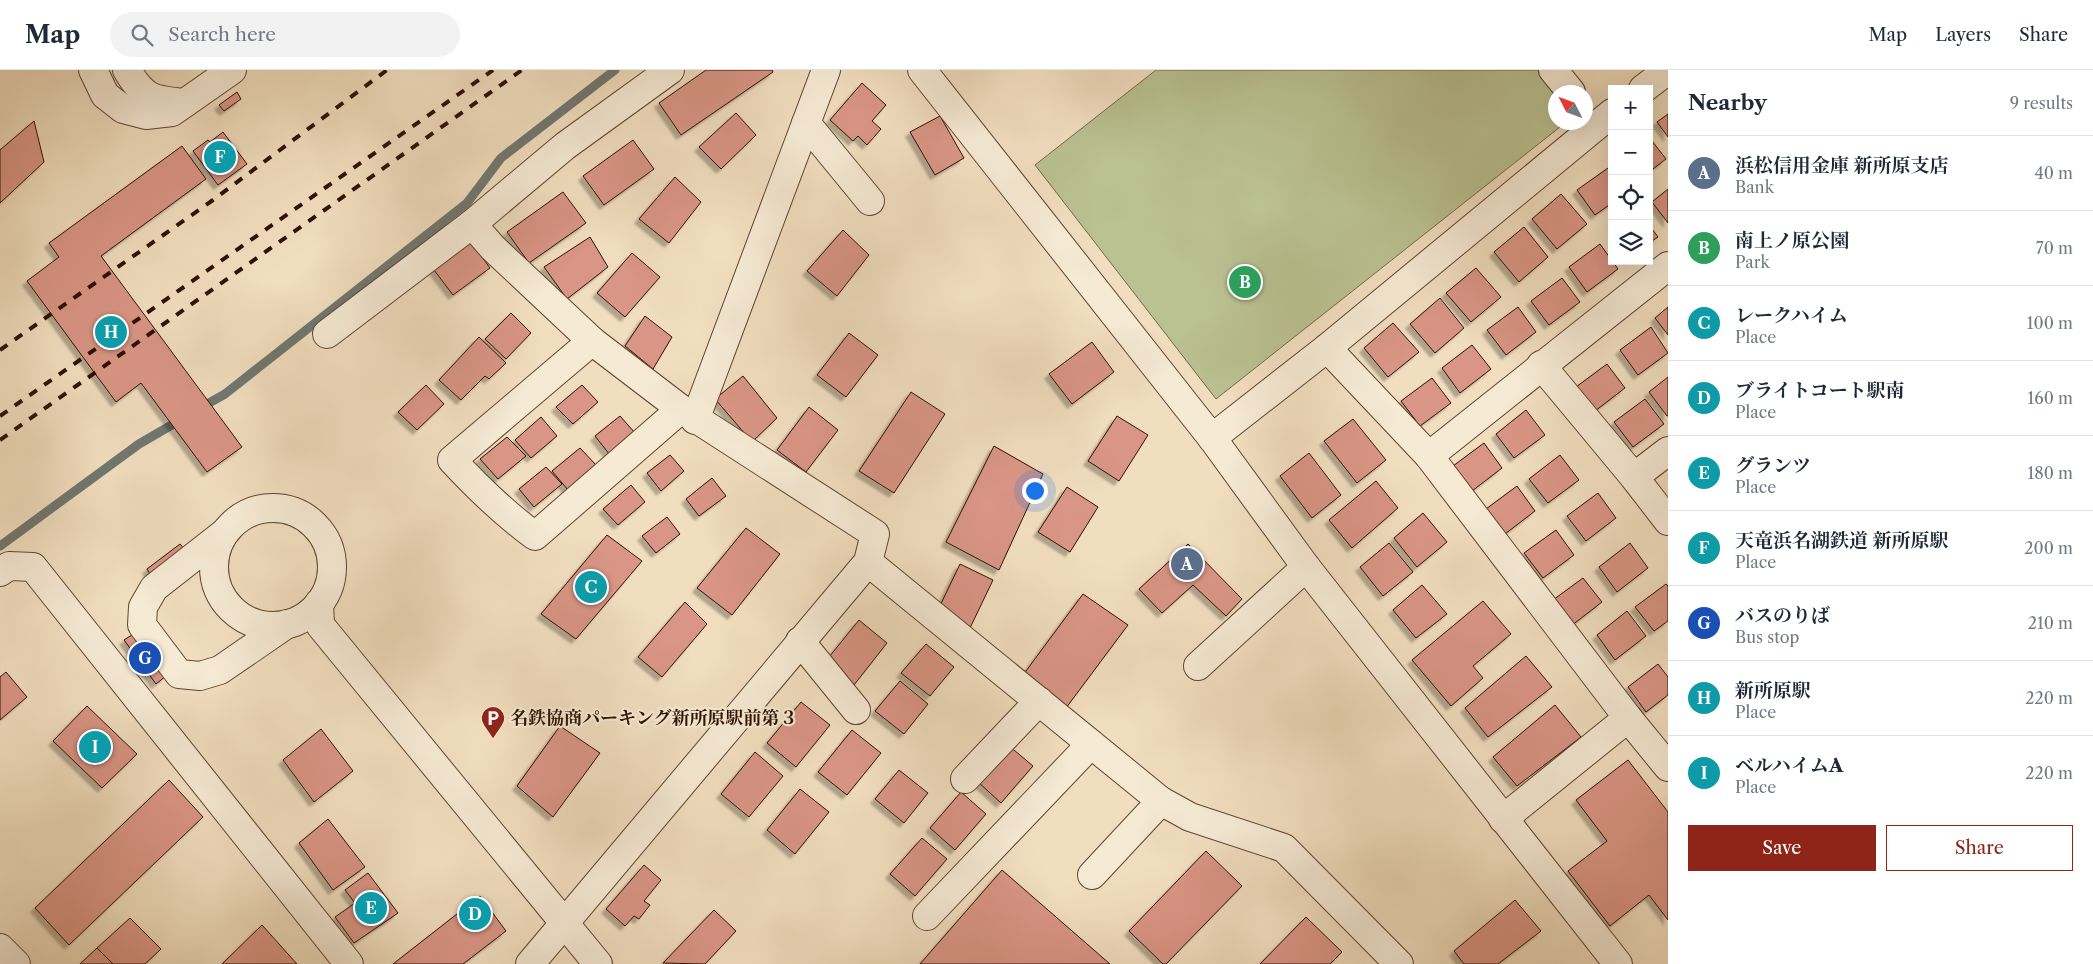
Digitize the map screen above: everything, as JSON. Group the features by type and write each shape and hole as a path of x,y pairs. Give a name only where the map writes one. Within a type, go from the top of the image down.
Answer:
{"street":[{"path":"93,70 105,94 123,109 146,115 172,112 232,70"},
{"path":"127,70 136,86 156,100 184,103"},
{"path":"327,334 472,224 565,146 670,70"},
{"path":"592,341 452,460 519,524 535,536 688,415 826,70"},
{"path":"922,70 1212,438 1306,567 1618,964"},
{"path":"1553,70 1565,85"},
{"path":"1648,85 1668,70"},
{"path":"1212,438 1328,348 1598,116"},
{"path":"806,123 870,201"},
{"path":"472,224 493,248 592,341 688,415 875,534 868,562 530,964"},
{"path":"1429,456 1541,365 1668,266"},
{"path":"1328,348 1429,456 1628,718 1668,767"},
{"path":"1541,365 1668,521"},
{"path":"1634,477 1668,451"},
{"path":"290,623 220,670 200,676 179,674 142,625 143,606 154,588 223,534 237,520 254,510 272,507 291,510 308,519 322,532 330,549 332,568 329,587 320,614"},
{"path":"223,534 215,553 214,573 219,593 231,609 248,621 267,626 290,623 320,614"},
{"path":"868,562 1161,801 1190,817 1284,848 1400,964"},
{"path":"0,572 9,566 33,567 349,964"},
{"path":"1198,666 1306,567"},
{"path":"320,614 598,964"},
{"path":"800,641 856,710"},
{"path":"965,779 1039,701"},
{"path":"1503,819 1628,718"},
{"path":"927,916 1091,744"},
{"path":"1092,875 1161,801"},
{"path":"0,948 16,964"}],"green space":[{"path":"1156,70 1538,70 1550,85 1548,85 1548,130 1556,130 1216,399 1035,165"}],"building":[{"path":"706,70 772,70 773,72 681,135 659,103"},
{"path":"862,83 886,105 872,121 881,129 867,145 858,136 853,141 830,120"},
{"path":"237,92 241,99 224,111 219,105"},
{"path":"736,113 756,135 721,169 699,147"},
{"path":"1668,114 1668,137 1657,122"},
{"path":"940,116 964,158 935,175 910,132"},
{"path":"34,121 44,162 0,203 0,150"},
{"path":"223,132 247,164 218,185 193,151"},
{"path":"633,140 654,169 604,205 583,176"},
{"path":"1653,142 1666,159 1653,169"},
{"path":"182,146 206,179 101,256 242,447 207,472 141,383 116,402 27,281 59,257 49,243"},
{"path":"1608,168 1608,206 1595,215 1577,190"},
{"path":"675,177 701,202 669,243 639,219"},
{"path":"1668,189 1668,223 1653,203 1653,201"},
{"path":"563,192 586,223 529,263 507,232"},
{"path":"1561,194 1587,224 1557,249 1532,219"},
{"path":"1524,227 1548,257 1519,282 1494,252"},
{"path":"843,230 869,255 837,296 807,271"},
{"path":"1653,230 1658,237 1653,240"},
{"path":"590,237 608,267 567,299 544,267"},
{"path":"471,242 490,268 453,295 434,270"},
{"path":"1600,244 1608,255 1608,265 1615,265 1618,269 1587,292 1569,267"},
{"path":"632,253 660,277 625,317 597,293"},
{"path":"1476,268 1501,297 1471,322 1446,293"},
{"path":"1562,278 1580,302 1549,325 1531,301"},
{"path":"1440,298 1464,328 1435,353 1410,324"},
{"path":"1518,307 1536,332 1506,355 1487,330"},
{"path":"1668,307 1668,335 1655,318"},
{"path":"511,313 531,333 506,359 485,339"},
{"path":"645,316 672,337 653,369 625,346"},
{"path":"1393,323 1419,352 1388,377 1364,348"},
{"path":"1651,327 1668,353 1638,375 1620,350"},
{"path":"849,333 878,355 846,397 817,375"},
{"path":"479,337 506,363 489,379 485,376 461,400 439,380"},
{"path":"1092,342 1114,372 1072,404 1049,374"},
{"path":"1472,345 1491,369 1460,393 1442,368"},
{"path":"1607,364 1625,388 1595,411 1576,387"},
{"path":"743,376 777,418 752,442 715,399"},
{"path":"1668,377 1668,416 1667,416 1649,392"},
{"path":"1432,378 1451,403 1420,426 1401,401"},
{"path":"426,385 444,404 417,430 398,412"},
{"path":"582,385 598,402 573,424 556,407"},
{"path":"911,392 945,414 894,493 859,471"},
{"path":"1645,399 1664,424 1633,447 1614,422"},
{"path":"809,407 838,430 806,472 777,450"},
{"path":"1526,410 1545,435 1514,458 1496,434"},
{"path":"620,416 636,434 610,455 595,436"},
{"path":"1117,416 1148,435 1119,481 1088,461"},
{"path":"541,417 557,436 531,458 515,440"},
{"path":"1353,419 1386,460 1357,483 1324,441"},
{"path":"507,437 526,456 498,479 480,459"},
{"path":"1484,443 1502,468 1472,491 1453,466"},
{"path":"994,446 1043,474 999,570 946,542"},
{"path":"580,448 597,466 568,490 552,471"},
{"path":"1309,453 1341,495 1312,518 1280,476"},
{"path":"670,455 684,471 661,491 647,473"},
{"path":"1560,455 1579,480 1548,503 1529,479"},
{"path":"546,467 562,484 534,507 519,489"},
{"path":"712,478 726,496 699,516 686,499"},
{"path":"1376,481 1398,508 1352,548 1329,520"},
{"path":"631,485 645,502 618,525 603,509"},
{"path":"1517,486 1535,511 1505,534 1486,509"},
{"path":"1067,487 1098,507 1070,552 1038,532"},
{"path":"1598,493 1616,518 1586,541 1567,516"},
{"path":"1423,513 1447,542 1417,567 1394,538"},
{"path":"667,517 680,534 656,553 642,536"},
{"path":"746,528 780,554 732,615 697,588"},
{"path":"1556,530 1574,555 1543,578 1524,553"},
{"path":"607,535 642,561 576,639 541,614"},
{"path":"1389,543 1413,572 1383,596 1360,567"},
{"path":"1630,543 1648,568 1617,592 1599,567"},
{"path":"180,544 185,550 151,576 147,569"},
{"path":"1188,544 1242,599 1226,616 1193,585 1162,613 1139,589"},
{"path":"960,564 993,580 970,628 937,612"},
{"path":"1583,578 1602,602 1571,626 1553,600"},
{"path":"1666,584 1668,586 1668,621 1654,631 1635,607"},
{"path":"1422,585 1447,614 1416,638 1393,610"},
{"path":"1083,594 1128,625 1066,708 1023,675"},
{"path":"1483,601 1511,634 1473,666 1483,678 1451,706 1412,660"},
{"path":"685,602 707,624 662,677 638,657"},
{"path":"1627,611 1646,636 1615,660 1597,635"},
{"path":"859,620 887,643 854,685 825,662"},
{"path":"135,633 166,676 156,684 124,640"},
{"path":"926,644 954,667 930,696 901,673"},
{"path":"1526,656 1552,687 1488,737 1465,708"},
{"path":"1658,664 1668,677 1668,695 1646,712 1628,687"},
{"path":"6,672 27,697 0,720 0,677"},
{"path":"900,681 928,704 904,734 875,711"},
{"path":"801,702 830,725 796,767 767,743"},
{"path":"1555,705 1581,737 1517,786 1493,757"},
{"path":"87,706 137,754 102,788 53,741"},
{"path":"560,726 600,753 553,817 517,786"},
{"path":"321,729 353,771 314,802 283,760"},
{"path":"852,730 881,753 847,795 818,772"},
{"path":"1008,745 1033,766 1001,803 977,781"},
{"path":"755,752 783,776 749,817 721,794"},
{"path":"1628,760 1668,812 1668,920 1649,895 1610,926 1568,871 1607,841 1576,800"},
{"path":"899,770 928,793 904,823 875,799"},
{"path":"169,780 203,817 69,945 35,908"},
{"path":"800,789 829,812 795,854 767,830"},
{"path":"961,792 986,814 955,850 930,828"},
{"path":"328,819 365,867 333,890 299,843"},
{"path":"922,838 947,859 915,896 890,874"},
{"path":"1206,851 1242,886 1166,964 1163,964 1129,931"},
{"path":"644,865 661,880 644,901 650,905 639,919 634,916 625,926 606,909"},
{"path":"1002,870 1110,964 920,964"},
{"path":"368,873 398,913 354,943 335,917 355,903 345,890"},
{"path":"480,896 506,931 463,964 393,964"},
{"path":"1515,900 1541,931 1498,964 1464,964 1454,951"},
{"path":"714,910 736,931 705,964 663,963"},
{"path":"1306,917 1342,952 1330,964 1260,964"},
{"path":"130,918 161,949 145,964 113,964 97,948"},
{"path":"262,925 297,964 222,964"},
{"path":"97,948 113,964 80,964"}],"waterway":[{"path":"200,408 225,394 467,203 501,158 615,70"},
{"path":"0,546 139,444 182,419"}],"railway":[{"path":"0,350 213,200 387,70"},
{"path":"0,416 493,70"},
{"path":"0,440 522,70"}],"place":[{"name":"天竜浜名湖鉄道 新所原駅","path":"220,157"},
{"name":"南上ノ原公園","path":"1245,282"},
{"name":"新所原駅","path":"111,332"},
{"name":"浜松信用金庫 新所原支店","path":"1187,564"},
{"name":"レークハイム","path":"591,587"},
{"name":"バスのりば","path":"145,658"},
{"name":"名鉄協商パーキング新所原駅前第３","path":"493,739"},
{"name":"ベルハイムA","path":"95,747"},
{"name":"グランツ","path":"371,908"},
{"name":"ブライトコート駅南","path":"475,914"}]}
